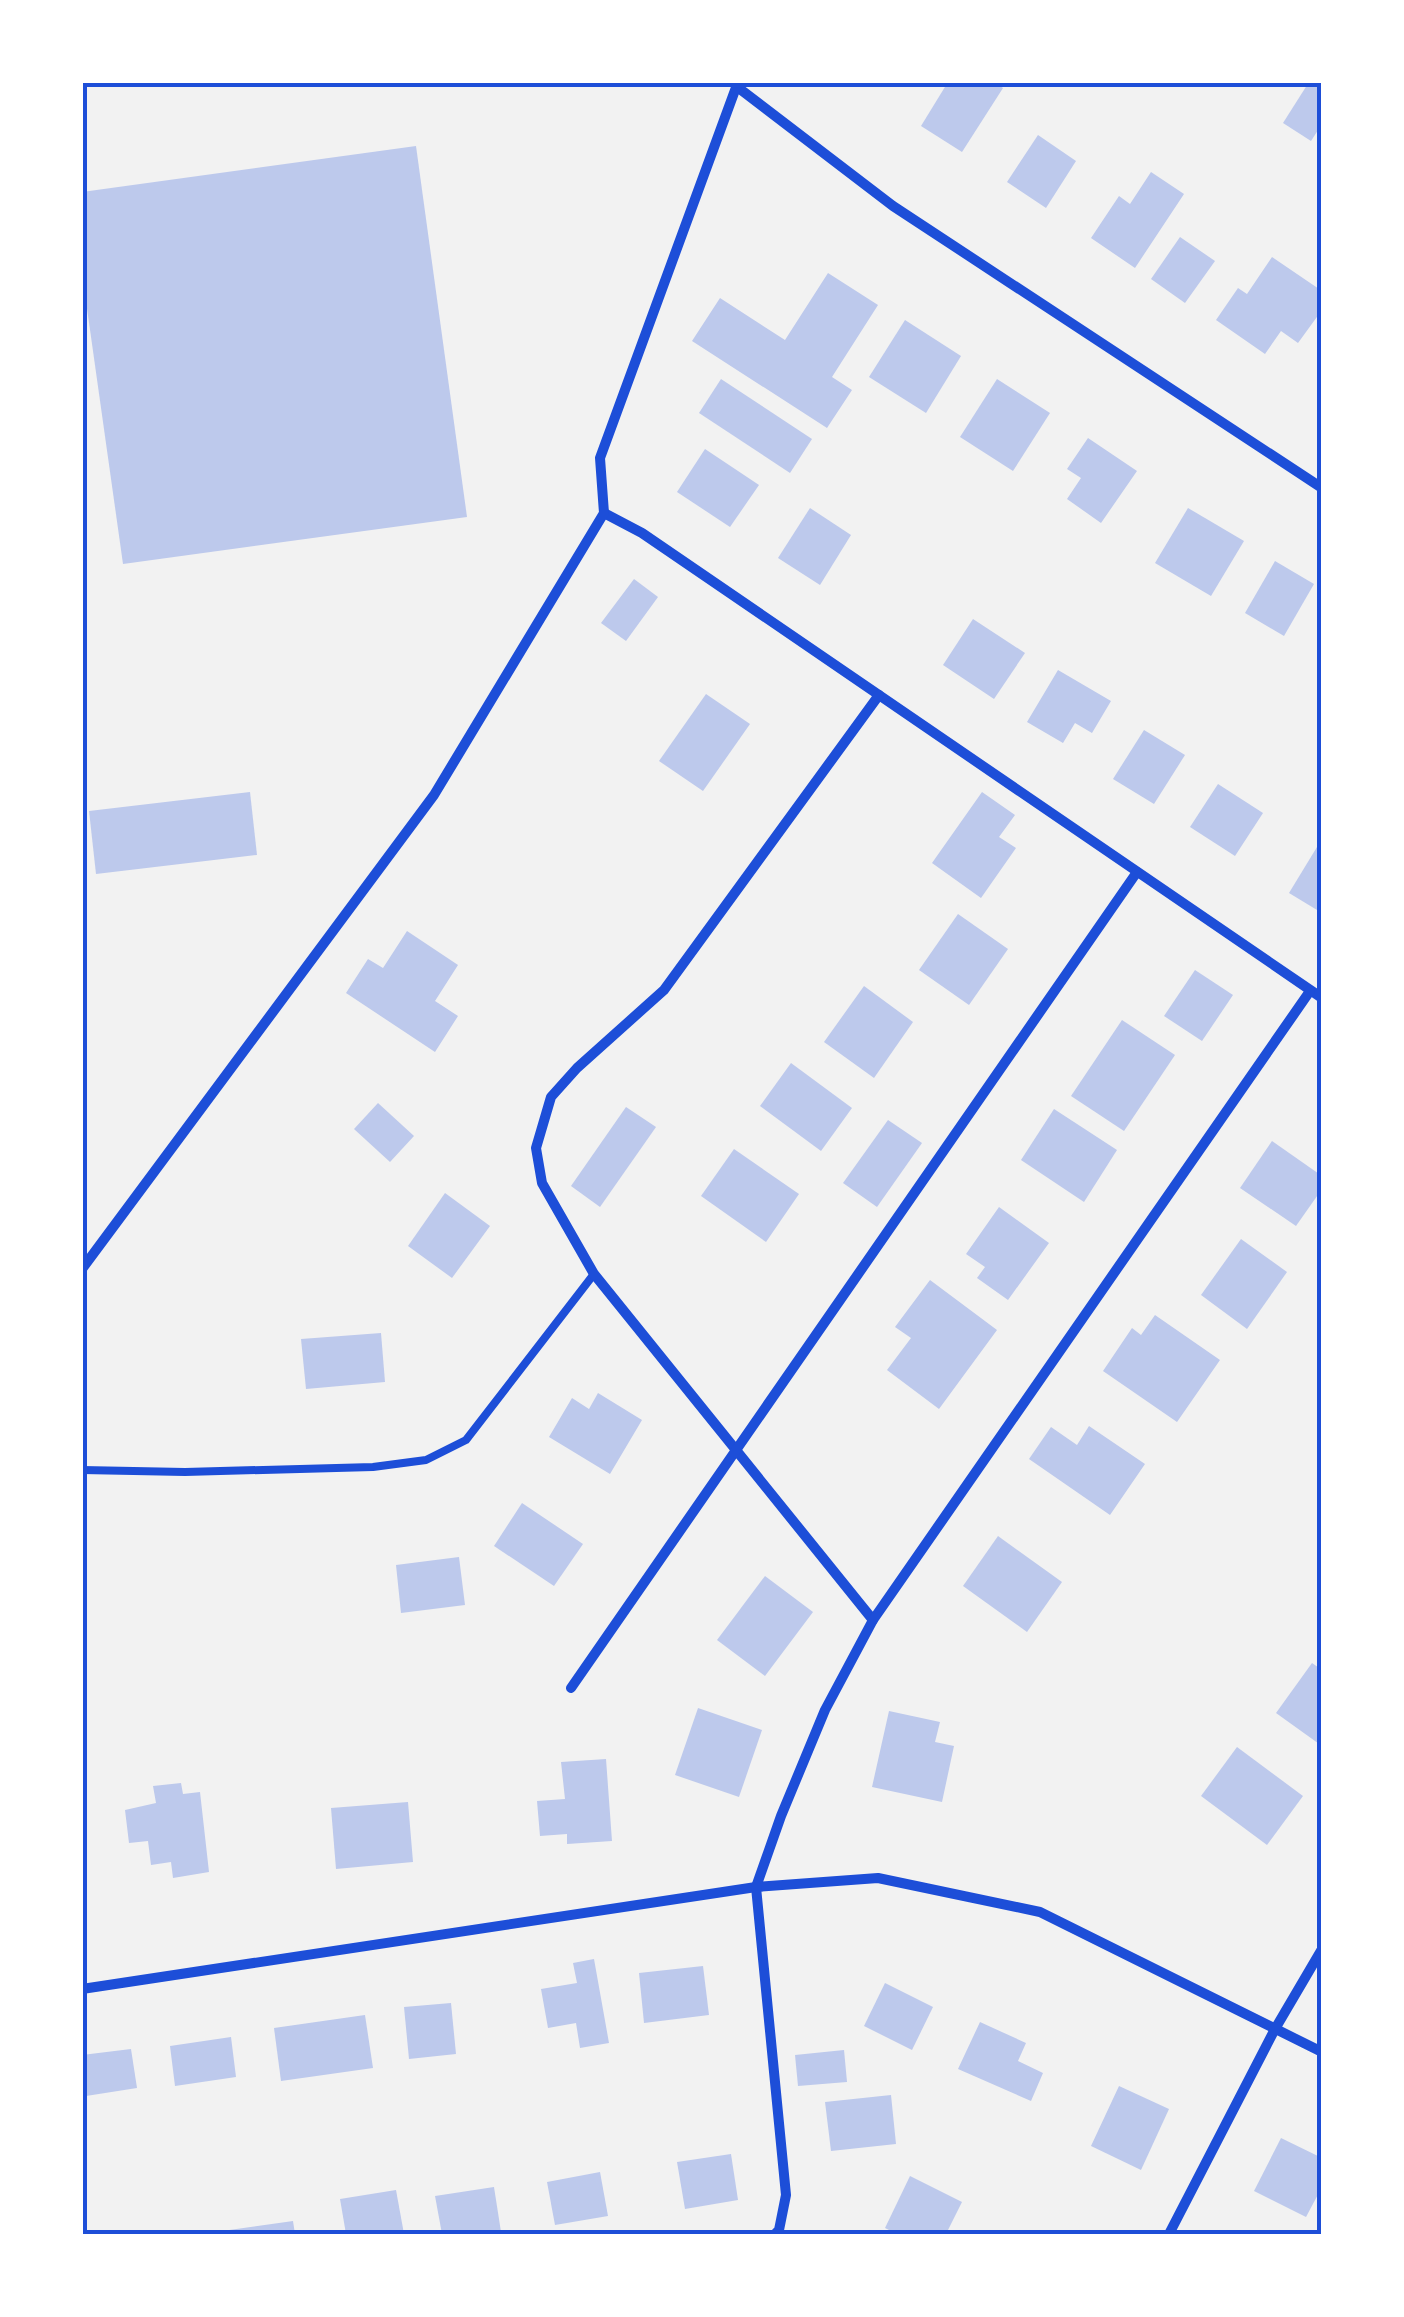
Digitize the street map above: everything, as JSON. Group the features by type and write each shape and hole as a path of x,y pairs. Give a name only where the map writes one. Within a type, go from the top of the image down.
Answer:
{"street":[{"path":"82,1269 434,795 604,513 600,458 737,84 893,206 1322,488"},
{"path":"604,513 642,532 1322,998"},
{"path":"873,1620 594,1274 542,1183 536,1148 551,1097 577,1068 664,990 879,695"},
{"path":"571,1688 1136,872"},
{"path":"774,2234 779,2230 786,2195 756,1887 826,1710 873,1620 1310,990"},
{"path":"82,1989 756,1887 878,1878 1040,1912 1322,2052"},
{"path":"1169,2234 1275,2029 1322,1950"}],"lane":[{"path":"82,1470 184,1472 373,1467 426,1460 466,1440 594,1274"}],"building":[{"path":"948,82 994,82 1003,88 962,152 921,126"},
{"path":"1309,82 1322,82 1322,124 1311,141 1283,123"},
{"path":"1038,135 1076,161 1046,208 1007,182"},
{"path":"416,146 467,517 123,564 82,273 82,192"},
{"path":"1151,172 1184,194 1135,268 1091,238 1119,196 1130,204"},
{"path":"1180,237 1215,261 1185,303 1151,279"},
{"path":"1272,257 1322,291 1322,310 1298,343 1281,331 1265,354 1216,320 1238,288 1247,294"},
{"path":"828,273 878,305 832,377 852,390 827,428 692,341 720,298 785,340"},
{"path":"905,320 961,356 926,413 869,377"},
{"path":"721,379 812,439 790,473 699,413"},
{"path":"997,379 1050,413 1013,471 960,437"},
{"path":"1088,438 1137,471 1101,523 1067,499 1081,478 1067,469"},
{"path":"705,449 759,485 730,527 677,492"},
{"path":"810,508 851,535 820,585 778,558"},
{"path":"1188,508 1244,541 1211,596 1155,563"},
{"path":"1275,561 1314,584 1284,636 1245,613"},
{"path":"634,579 658,597 626,641 601,623"},
{"path":"973,619 1025,653 994,699 943,665"},
{"path":"1058,670 1111,701 1092,733 1075,723 1063,743 1027,722"},
{"path":"706,694 750,724 703,791 659,761"},
{"path":"1144,730 1185,755 1154,804 1113,779"},
{"path":"1218,784 1263,813 1235,856 1190,827"},
{"path":"250,792 257,855 96,874 89,811"},
{"path":"982,792 1015,815 999,837 1016,848 981,898 932,863"},
{"path":"1317,847 1322,850 1322,913 1289,893"},
{"path":"958,914 1008,949 969,1005 919,970"},
{"path":"407,931 458,965 435,1001 458,1016 435,1052 346,993 368,959 383,968"},
{"path":"1195,970 1233,995 1202,1041 1164,1016"},
{"path":"864,986 913,1022 874,1078 824,1042"},
{"path":"1122,1020 1175,1055 1124,1131 1071,1096"},
{"path":"791,1063 852,1108 821,1151 760,1106"},
{"path":"378,1103 414,1136 390,1162 354,1129"},
{"path":"626,1107 656,1127 600,1207 571,1186"},
{"path":"1054,1109 1117,1150 1084,1202 1021,1160"},
{"path":"888,1120 922,1143 877,1207 843,1183"},
{"path":"1272,1141 1322,1176 1322,1189 1296,1226 1240,1188"},
{"path":"734,1149 799,1194 766,1242 701,1196"},
{"path":"445,1193 490,1226 452,1278 408,1246"},
{"path":"999,1207 1049,1243 1008,1300 977,1278 985,1267 966,1254"},
{"path":"1241,1239 1287,1272 1247,1329 1201,1295"},
{"path":"930,1280 997,1330 939,1409 887,1370 911,1338 895,1327"},
{"path":"1155,1315 1220,1360 1177,1422 1103,1371 1132,1328 1141,1335"},
{"path":"381,1333 385,1382 306,1389 301,1339"},
{"path":"598,1393 642,1420 610,1474 549,1437 572,1398 589,1409"},
{"path":"1089,1426 1145,1464 1110,1515 1029,1459 1051,1427 1077,1445"},
{"path":"522,1503 583,1544 554,1586 494,1546"},
{"path":"998,1536 1062,1582 1027,1632 963,1586"},
{"path":"459,1557 465,1605 401,1613 396,1565"},
{"path":"765,1576 813,1612 765,1676 717,1640"},
{"path":"1312,1663 1322,1670 1322,1746 1276,1713"},
{"path":"698,1708 762,1730 739,1797 675,1775"},
{"path":"889,1711 940,1722 935,1742 954,1746 942,1802 872,1787"},
{"path":"1237,1747 1303,1796 1267,1845 1201,1796"},
{"path":"606,1759 612,1841 567,1844 567,1834 540,1836 537,1801 565,1799 561,1762"},
{"path":"181,1783 183,1794 200,1792 209,1872 173,1878 171,1862 151,1865 148,1841 129,1843 125,1810 156,1803 153,1786"},
{"path":"408,1802 413,1862 336,1869 331,1808"},
{"path":"594,1959 609,2043 580,2048 576,2023 548,2028 541,1989 577,1983 573,1963"},
{"path":"703,1966 709,2015 644,2023 639,1973"},
{"path":"885,1983 933,2007 912,2050 864,2026"},
{"path":"451,2003 456,2054 409,2059 404,2007"},
{"path":"365,2015 373,2068 281,2081 274,2028"},
{"path":"980,2022 1026,2043 1018,2061 1043,2073 1031,2101 958,2069"},
{"path":"231,2037 236,2077 175,2086 170,2046"},
{"path":"131,2049 137,2088 86,2096 82,2055"},
{"path":"844,2050 847,2082 798,2086 795,2055"},
{"path":"1119,2086 1169,2109 1141,2170 1091,2146"},
{"path":"891,2095 896,2144 831,2151 825,2102"},
{"path":"1281,2138 1322,2158 1322,2187 1306,2217 1254,2191"},
{"path":"731,2154 738,2200 685,2209 677,2162"},
{"path":"600,2172 608,2216 555,2225 547,2182"},
{"path":"910,2176 962,2202 946,2234 897,2234 885,2228"},
{"path":"494,2187 501,2232 442,2234 435,2196"},
{"path":"396,2190 404,2234 346,2234 340,2199"},
{"path":"293,2221 295,2234 222,2234 222,2231"}]}
